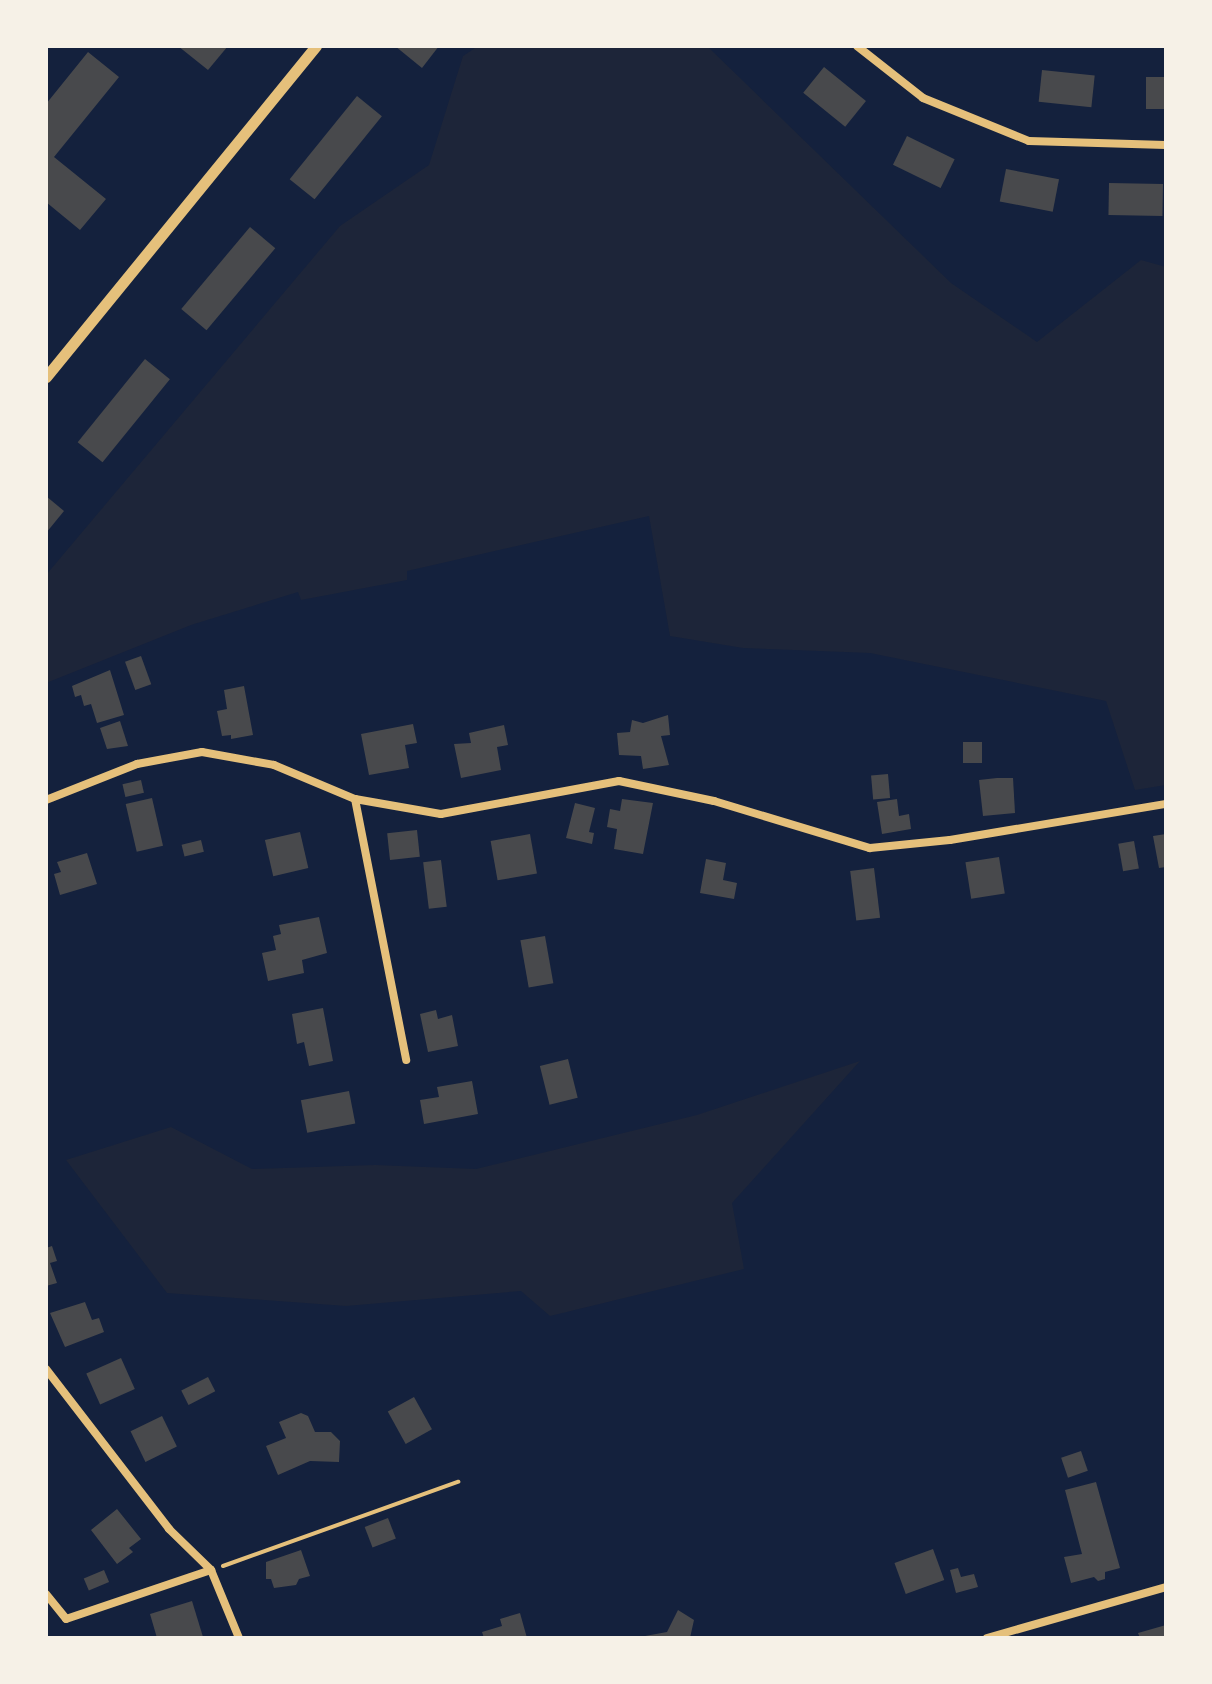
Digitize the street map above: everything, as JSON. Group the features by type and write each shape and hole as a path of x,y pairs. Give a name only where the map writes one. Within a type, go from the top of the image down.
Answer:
{"street":[{"path":"46,377 316,46"},
{"path":"857,46 923,98 1029,141 1166,145"},
{"path":"46,800 137,764 202,752 274,765 355,799 441,814 619,781 714,801 870,848 950,840 1166,804"},
{"path":"355,799 406,1060"},
{"path":"46,1369 169,1529 211,1570 239,1638"},
{"path":"46,1594 66,1619 211,1570"},
{"path":"987,1638 1166,1587"}],"path":[{"path":"211,1570 458,1482"}],"shaded area":[{"path":"478,46 707,46 951,283 1037,342 1141,260 1166,267 1166,785 1135,790 1106,701 870,653 743,648 670,636 649,516 407,571 407,580 301,600 298,592 191,625 46,683 46,575 340,226 429,165 463,56"},
{"path":"860,1061 732,1203 744,1269 550,1316 521,1291 346,1306 167,1293 66,1160 171,1127 252,1169 375,1165 476,1169 697,1115"}],"building":[{"path":"178,46 228,46 208,70"},
{"path":"395,46 439,46 422,68"},
{"path":"88,52 119,77 54,157 106,199 80,230 46,202 46,104"},
{"path":"824,67 866,101 845,127 803,93"},
{"path":"1042,70 1095,76 1091,107 1039,102"},
{"path":"1146,77 1166,77 1166,109 1146,109"},
{"path":"357,96 382,116 315,199 290,179"},
{"path":"907,136 955,159 941,188 893,165"},
{"path":"1006,169 1059,179 1053,212 1000,201"},
{"path":"1109,183 1163,184 1162,216 1108,215"},
{"path":"250,227 275,248 207,330 181,309"},
{"path":"145,359 170,379 103,462 78,442"},
{"path":"46,496 64,511 46,533"},
{"path":"141,656 151,684 135,690 125,662"},
{"path":"110,670 124,715 97,723 91,704 84,706 81,695 75,697 72,686"},
{"path":"244,686 253,735 231,739 231,735 222,736 217,711 227,709 224,690"},
{"path":"668,715 670,735 661,736 669,765 643,769 641,756 619,755 617,733 630,732 632,720 643,723"},
{"path":"120,721 128,746 107,749 100,728"},
{"path":"413,724 417,743 405,745 409,768 369,775 361,734"},
{"path":"504,725 508,745 497,747 501,770 461,778 454,744 471,743 469,733"},
{"path":"963,742 982,742 982,763 963,763"},
{"path":"888,774 890,798 873,799 871,775"},
{"path":"1013,778 1015,813 983,816 979,780"},
{"path":"141,780 144,793 125,797 122,784"},
{"path":"152,798 163,846 137,852 126,804"},
{"path":"622,799 653,803 643,854 614,849 617,829 607,827 610,809 620,811"},
{"path":"897,799 899,816 909,814 911,829 882,834 877,802"},
{"path":"575,803 595,808 589,832 594,833 592,844 566,838"},
{"path":"417,830 420,857 390,860 387,833"},
{"path":"300,832 308,868 273,876 265,840"},
{"path":"530,834 537,873 498,880 491,841"},
{"path":"1166,834 1166,867 1159,868 1153,836"},
{"path":"201,840 204,852 184,856 182,845"},
{"path":"1134,841 1139,869 1123,871 1118,844"},
{"path":"87,853 97,884 60,895 54,874 61,872 57,862"},
{"path":"999,857 1005,894 971,899 965,862"},
{"path":"706,859 726,863 723,880 737,883 734,899 700,893"},
{"path":"441,860 447,907 429,909 423,862"},
{"path":"874,868 880,918 856,921 850,871"},
{"path":"319,917 327,953 302,960 304,973 268,981 262,953 276,950 273,936 281,934 279,925"},
{"path":"545,936 553,983 529,988 520,940"},
{"path":"323,1008 333,1061 309,1066 304,1042 297,1044 292,1014"},
{"path":"436,1010 438,1019 452,1015 458,1046 428,1052 420,1014"},
{"path":"568,1059 578,1098 550,1105 540,1066"},
{"path":"472,1081 478,1114 424,1124 420,1100 439,1097 437,1087"},
{"path":"349,1091 355,1123 307,1133 301,1100"},
{"path":"52,1246 57,1261 50,1263 57,1283 46,1286 46,1248"},
{"path":"85,1302 92,1320 99,1318 104,1332 65,1347 50,1313"},
{"path":"121,1358 135,1389 100,1405 86,1373"},
{"path":"208,1377 215,1391 189,1405 181,1391"},
{"path":"414,1397 432,1429 406,1444 388,1412"},
{"path":"301,1413 308,1416 315,1432 331,1432 340,1441 339,1462 310,1461 278,1475 266,1446 286,1438 279,1422"},
{"path":"162,1416 177,1447 145,1462 131,1431"},
{"path":"1081,1451 1088,1471 1068,1478 1061,1458"},
{"path":"1096,1482 1120,1568 1105,1572 1105,1579 1098,1581 1094,1577 1071,1583 1064,1557 1082,1554 1065,1490"},
{"path":"117,1509 141,1539 129,1548 133,1552 117,1564 91,1530"},
{"path":"388,1518 396,1539 373,1547 365,1527"},
{"path":"933,1549 944,1580 906,1594 894,1563"},
{"path":"301,1550 310,1576 299,1579 296,1585 274,1588 271,1579 266,1579 266,1562"},
{"path":"958,1568 961,1577 974,1574 978,1587 956,1593 950,1570"},
{"path":"104,1570 109,1582 89,1591 84,1579"},
{"path":"192,1601 203,1637 157,1638 150,1614"},
{"path":"678,1610 694,1620 690,1638 634,1638 667,1632"},
{"path":"520,1613 527,1638 484,1638 482,1632 502,1626 500,1619"},
{"path":"1166,1625 1166,1638 1140,1638 1138,1633"}]}
